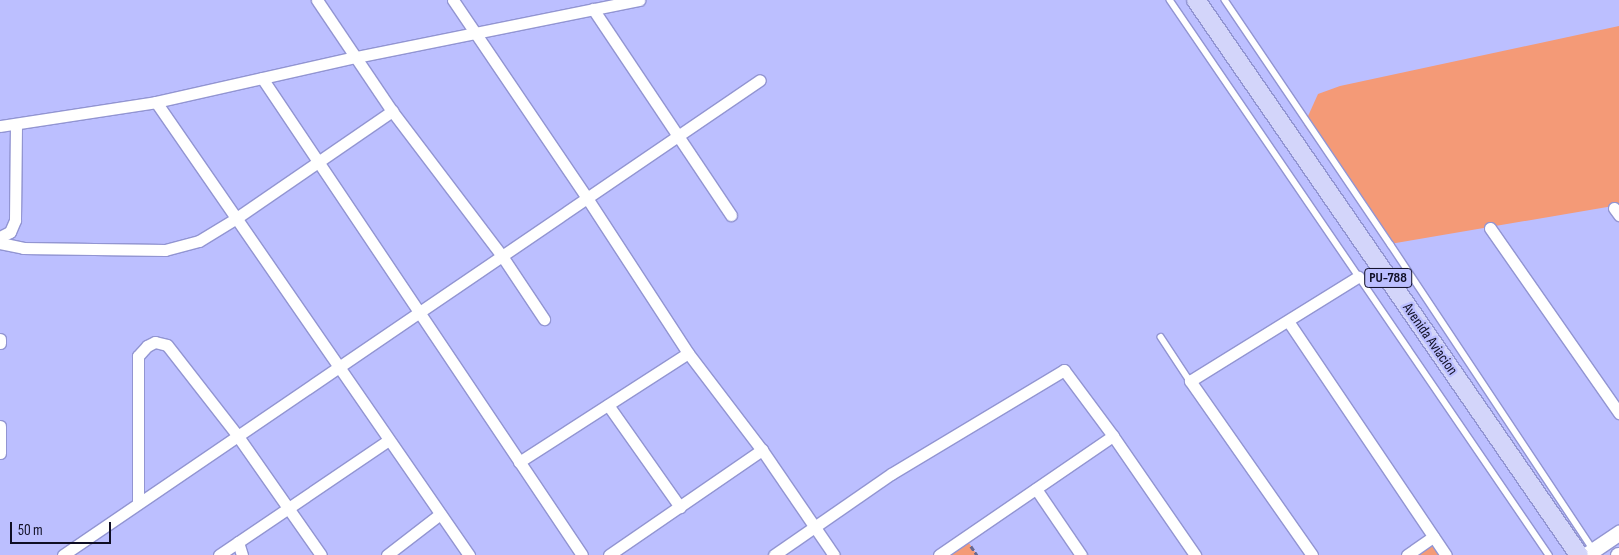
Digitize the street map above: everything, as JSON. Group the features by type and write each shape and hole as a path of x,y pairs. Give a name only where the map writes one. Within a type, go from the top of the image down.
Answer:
{"main road":[{"name":"Avenida Aviacion","path":"1196,0 1588,554"}],"street":[{"path":"318,0 392,110 502,256 544,319"},
{"path":"454,0 688,353 762,450 834,555"},
{"path":"0,126 156,102 356,57 640,0"},
{"path":"593,9 731,215"},
{"path":"262,78 582,555"},
{"path":"70,553 236,435 760,80"},
{"path":"156,102 235,219 469,555"},
{"path":"0,243 23,248 165,250 199,241 235,219 392,110"},
{"path":"0,236 10,232 15,220 16,124"},
{"path":"1490,228 1619,411"},
{"path":"1312,555 1190,381 1358,277"},
{"path":"1288,321 1446,555"},
{"path":"138,503 138,356 147,346 155,342 167,345 236,435 321,555"},
{"path":"518,462 688,353"},
{"path":"774,555 891,474 1064,370 1113,436 1195,555"},
{"path":"608,405 680,506"},
{"path":"0,426 0,453"},
{"path":"939,555 1113,436"},
{"path":"218,555 389,440"},
{"path":"609,555 762,450"},
{"path":"1036,489 1081,555"},
{"path":"387,555 440,514"},
{"path":"1588,554 1619,533"},
{"path":"1407,555 1434,537"},
{"path":"238,542 242,555"}],"lane":[{"path":"1170,0 1549,555"},
{"path":"1225,0 1391,245 1588,554"},
{"path":"1161,337 1190,381"}],"shaded area":[{"path":"1619,26 1619,205 1390,244 1304,125 1318,94 1340,86"},
{"path":"965,537 977,555 939,555"},
{"path":"1433,537 1446,555 1407,555"}]}
